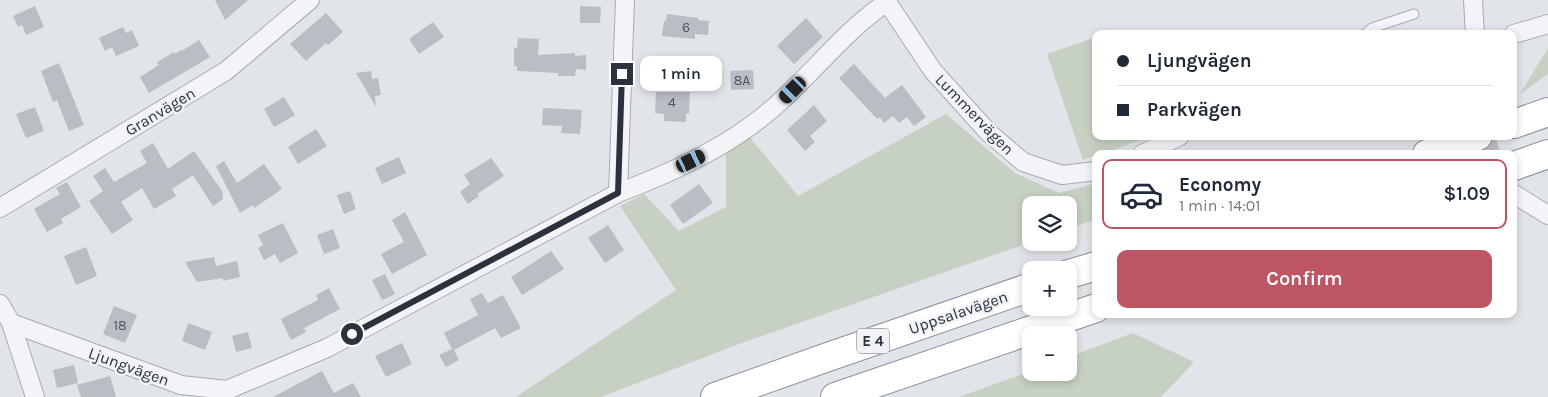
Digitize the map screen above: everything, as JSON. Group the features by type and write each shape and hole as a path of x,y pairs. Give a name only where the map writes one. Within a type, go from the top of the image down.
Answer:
{"highway":[{"path":"1517,123 1548,112"},
{"path":"1438,150 1467,140"},
{"path":"1517,165 1548,154"},
{"path":"1077,272 1092,267"},
{"name":"Uppsalavägen","path":"715,397 1022,290"},
{"name":"E 4","path":"835,397 1092,309"}],"street":[{"name":"Granvägen","path":"0,208 226,71 310,0"},
{"path":"618,193 625,0"},
{"path":"1473,0 1475,30"},
{"name":"Ljungvägen","path":"11,323 181,385 227,390 327,348 618,193 657,178 725,144 780,102 868,15 888,1"},
{"name":"Lummervägen","path":"888,1 933,71 989,133 1023,162 1062,175 1092,171"},
{"path":"1517,33 1548,24"},
{"path":"1150,150 1172,140"},
{"path":"1517,196 1548,215"},
{"path":"0,304 11,323 34,397"}],"lane":[{"path":"1370,30 1414,14"}],"green space":[{"path":"1092,38 1092,140 1141,140 1112,150 1092,150 1092,157 1083,160 1047,54"},
{"path":"1548,48 1548,74 1520,94"},
{"path":"946,114 1015,173 1059,193 1092,184 1092,220 1077,226 1077,196 1022,196 1022,245 739,344 601,397 516,397 676,290 620,206 644,194 679,231 726,207 726,147 748,135 798,196"},
{"path":"1133,333 1194,362 1161,397 959,397 1022,374 1022,381 1077,381 1077,354"}],"building":[{"path":"215,0 248,0 225,20"},
{"path":"35,6 44,27 26,35 22,25 18,27 13,16"},
{"path":"580,6 601,7 600,23 580,23"},
{"path":"326,13 343,32 328,45 326,43 306,61 290,44"},
{"path":"667,14 709,21 708,35 695,34 695,39 662,36"},
{"path":"806,18 823,37 794,64 777,46"},
{"path":"433,22 444,37 419,54 409,39"},
{"path":"123,27 126,33 132,30 139,46 116,56 112,47 105,51 99,38"},
{"path":"518,38 539,39 538,55 575,53 575,56 586,55 586,70 576,69 575,76 558,76 558,73 517,71 517,66 514,66 514,48 517,48"},
{"path":"199,40 210,57 149,93 140,77 159,65 157,62 174,52 175,54 182,51"},
{"path":"59,63 84,125 69,131 57,100 53,102 41,71"},
{"path":"854,64 885,98 902,85 926,117 914,126 907,117 899,123 893,116 884,123 880,117 877,119 839,78"},
{"path":"753,70 754,89 731,90 730,71"},
{"path":"371,71 372,79 378,78 381,95 375,96 376,107 356,73"},
{"path":"656,92 690,92 689,114 686,113 686,122 664,121 664,114 655,113"},
{"path":"284,97 295,115 274,127 264,109"},
{"path":"814,105 827,121 810,136 815,142 805,151 787,130"},
{"path":"35,107 44,131 26,138 16,114"},
{"path":"543,108 582,110 580,134 561,133 562,126 542,125"},
{"path":"316,129 327,146 298,164 288,147"},
{"path":"153,143 168,169 194,151 222,191 223,199 213,206 193,175 172,189 176,196 154,209 142,188 121,202 133,220 112,234 89,201 103,191 93,176 105,168 114,182 147,163 140,151"},
{"path":"399,157 406,173 382,184 375,168"},
{"path":"491,158 504,176 477,194 479,196 468,204 460,192 470,184 464,175"},
{"path":"224,161 237,183 264,164 282,189 254,208 253,205 240,213 216,166"},
{"path":"67,182 81,207 61,219 63,223 47,232 34,209 60,194 56,188"},
{"path":"699,184 713,203 683,224 670,205"},
{"path":"350,191 356,209 344,214 337,195"},
{"path":"405,212 427,255 392,274 381,254 404,242 392,220"},
{"path":"283,223 298,253 280,263 275,254 264,260 258,248 263,245 258,235"},
{"path":"608,225 624,250 605,263 588,238"},
{"path":"333,229 340,248 324,254 317,235"},
{"path":"86,247 97,276 76,285 64,256"},
{"path":"551,251 564,269 522,295 511,277"},
{"path":"214,257 216,266 237,261 240,277 223,281 223,278 197,282 185,262"},
{"path":"385,274 395,294 382,300 372,280"},
{"path":"329,288 340,309 304,328 306,332 291,340 281,319 318,300 316,295"},
{"path":"482,293 488,303 503,295 521,328 501,338 495,328 454,350 459,360 446,367 439,355 452,349 444,333 478,315 470,299"},
{"path":"114,306 137,315 125,343 103,334"},
{"path":"188,323 212,332 205,350 182,341"},
{"path":"248,332 252,348 236,352 232,336"},
{"path":"402,343 412,364 386,377 375,356"},
{"path":"74,365 78,383 57,388 53,370"},
{"path":"322,371 334,393 353,383 361,397 273,397"},
{"path":"110,376 116,397 81,397 77,385"}],"tunnel":[{"path":"1487,140 1490,150"}],"route":[{"path":"352,334 618,193 622,74"}]}
